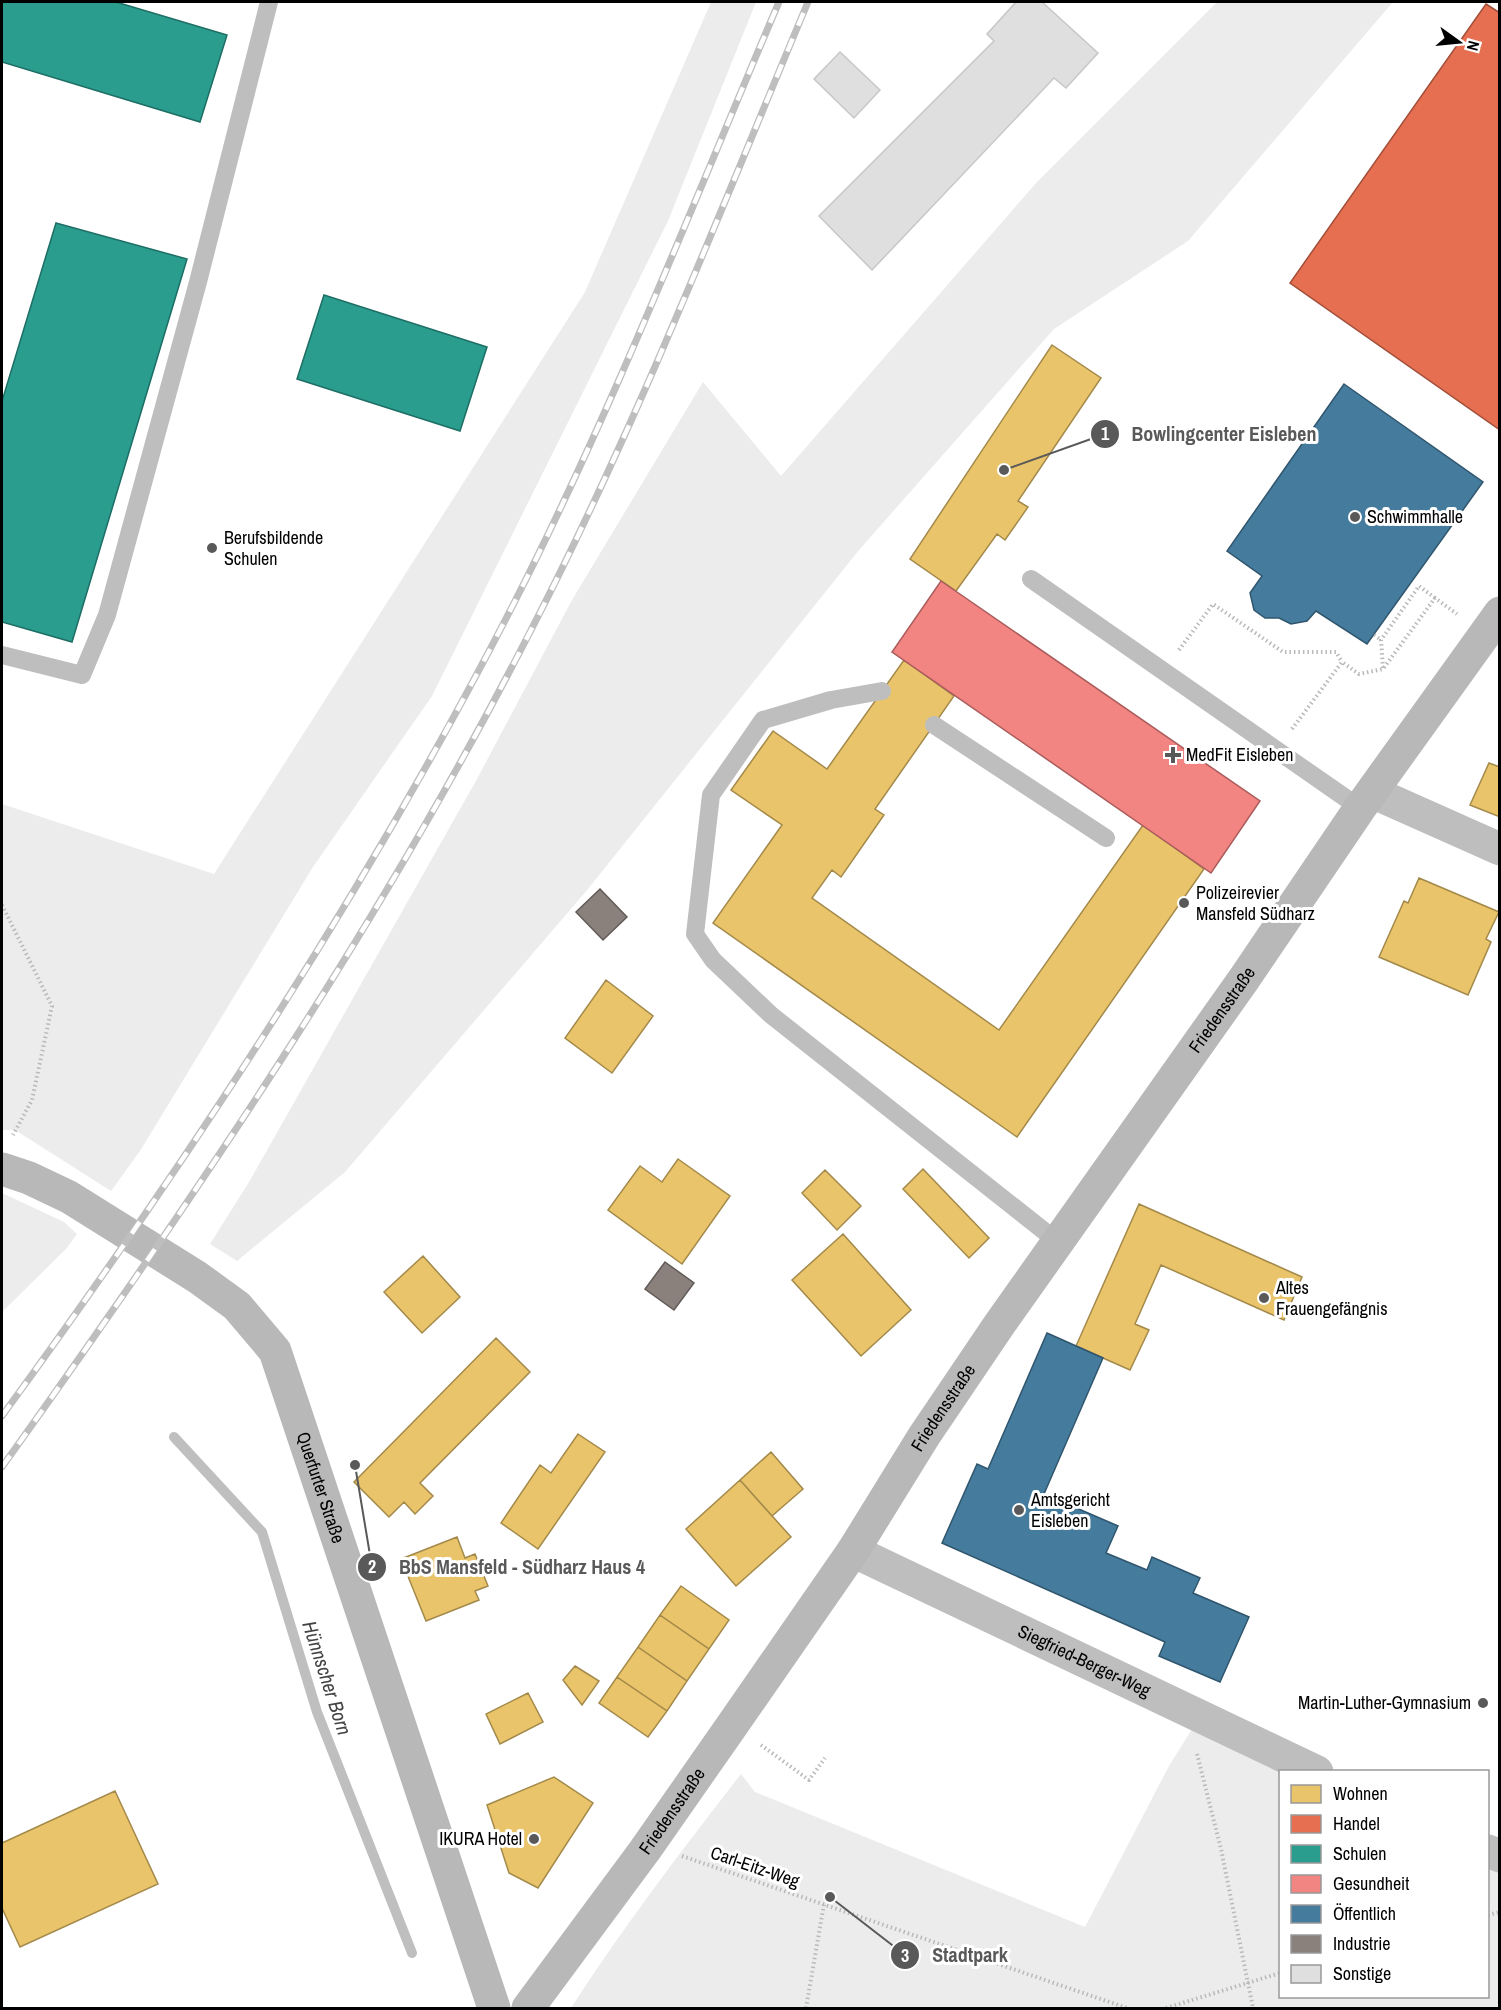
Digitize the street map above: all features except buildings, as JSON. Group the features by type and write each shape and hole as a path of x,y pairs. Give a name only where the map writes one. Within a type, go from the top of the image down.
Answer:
{"main road":[{"name":"Friedensstraße","path":"528,2008 645,1850 733,1724 853,1551 999,1325 1492,623"},
{"name":"Querfurter Straße","path":"7,1154 29,1178 69,1197 196,1277 237,1306 275,1351 494,2008"}],"street":[{"path":"1366,800 1500,849"},
{"name":"Siegfried-Berger-Weg","path":"853,1551 1313,1770"}],"lane":[{"path":"2,655 81,675 107,615 198,282 269,2"},
{"path":"1031,579 1277,749 1366,800"},
{"path":"882,691 831,700 763,720 711,795 695,934 713,960 771,1015 1058,1242"},
{"path":"934,725 1106,838"}],"path":[{"path":"1383,669 1381,640 1419,586 1435,598 1492,623"},
{"path":"1163,670 1213,604 1283,652 1336,652 1342,662 1359,674 1383,669 1435,598"},
{"path":"1374,635 1381,640"},
{"path":"1277,749 1342,662"},
{"path":"2,905 52,1006 32,1100 7,1154"},
{"path":"1186,1710 1221,1849 1253,2008"},
{"path":"733,1724 809,1780 825,1758"},
{"name":"Carl-Eitz-Weg","path":"645,1850 679,1855 1127,2008"},
{"path":"806,2008 824,1905"},
{"path":"1166,2008 1279,1974"}],"shaded area":[{"path":"711,2 756,2 668,221 432,696 313,867 140,1151 111,1191 15,1130 2,1130 2,804 214,874 585,292"},
{"path":"1217,2 1393,2 1188,241 1054,329 859,550 588,889 345,1172 237,1261 210,1244 249,1182 477,779 572,600 703,382 781,476 1037,182"},
{"path":"2,1193 64,1222 77,1234 66,1249 2,1312"},
{"path":"1194,1726 1279,1771 1279,1998 1489,1998 1489,1862 1499,1867 1499,2008 571,2008 632,1918 741,1774 755,1792 1085,1927 1169,1766"}],"waterway":[{"name":"Hünnscher Born","path":"174,1437 262,1532 317,1712 412,1953"}],"railway":[{"path":"2,1416 141,1221 273,1021 337,919 457,711 513,605 585,456 779,2"},
{"path":"2,1467 144,1265 281,1060 347,956 471,743 529,634 605,479 675,321 808,2"}],"place":[{"name":"Bowlingcenter Eisleben","path":"1004,470"},
{"name":"Schwimmhalle","path":"1355,517"},
{"name":"Berufsbildende Schulen","path":"212,548"},
{"name":"MedFit Eisleben","path":"1173,755"},
{"name":"Polizeirevier Mansfeld Südharz","path":"1184,903"},
{"name":"Altes Frauengefängnis","path":"1264,1298"},
{"name":"BbS Mansfeld - Südharz Haus 4","path":"355,1465"},
{"name":"Amtsgericht Eisleben","path":"1019,1510"},
{"name":"Martin-Luther-Gymnasium","path":"1483,1703"},
{"name":"IKURA Hotel","path":"534,1839"},
{"name":"Stadtpark","path":"830,1897"}]}
